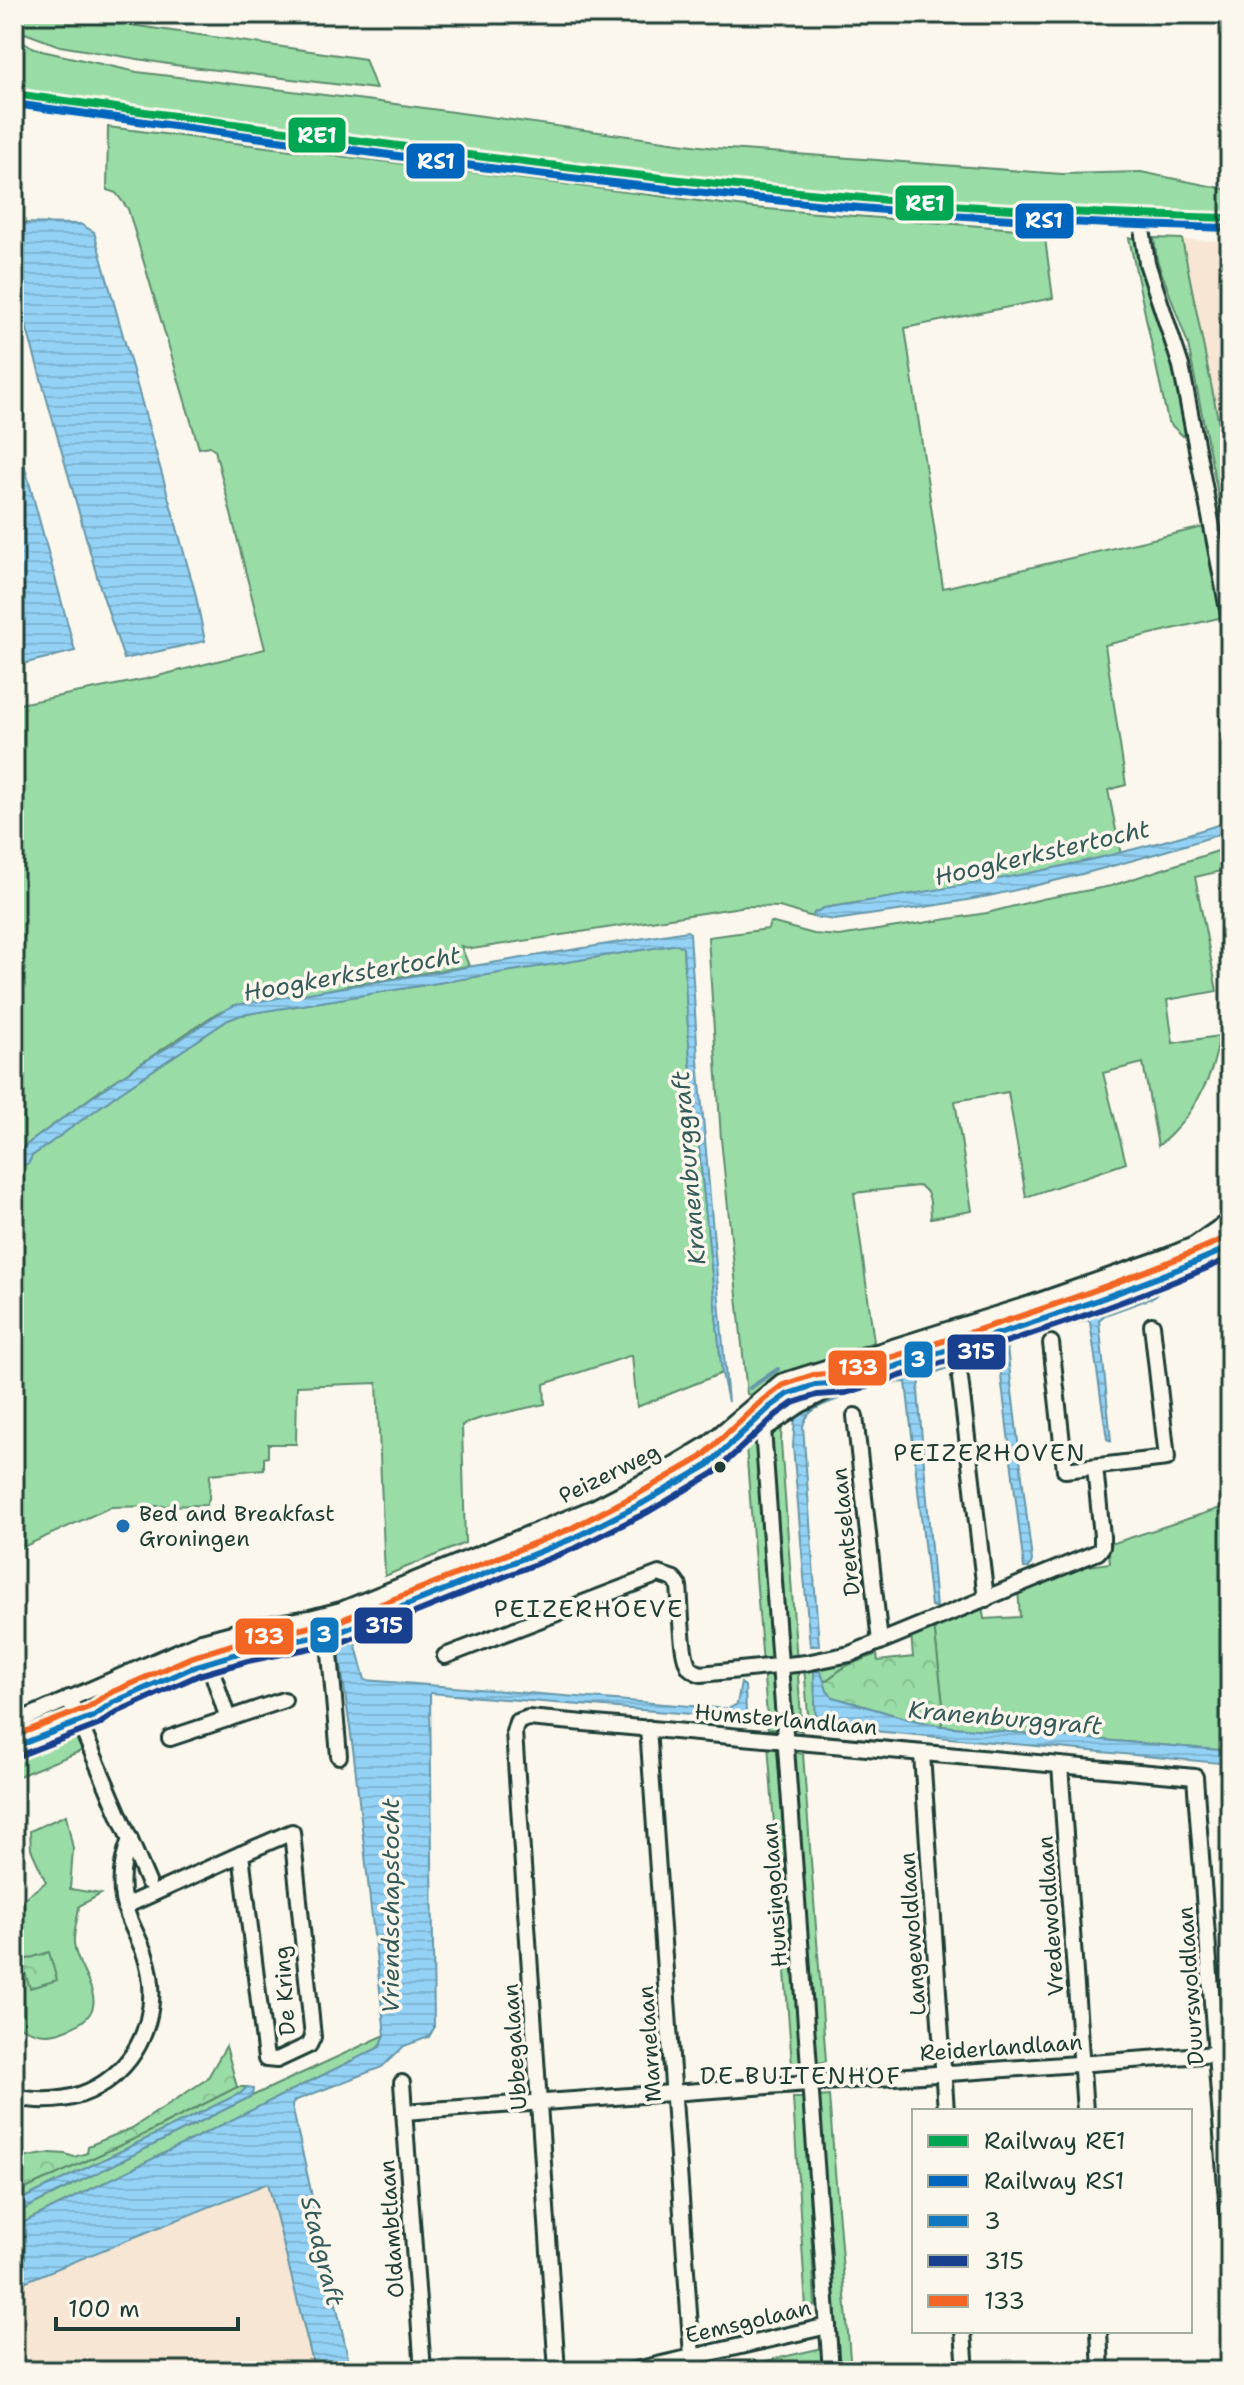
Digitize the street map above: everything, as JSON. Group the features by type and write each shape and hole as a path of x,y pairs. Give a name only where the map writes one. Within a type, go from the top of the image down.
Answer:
{"street":[{"path":"1143,235 1147,263 1181,366 1230,620"},
{"name":"Peizerweg","path":"14,1723 202,1641 258,1626 323,1615 361,1603 607,1501 691,1456 781,1382 897,1347 1165,1257 1194,1245 1230,1220"},
{"path":"897,1347 902,1364 1154,1280 1230,1247"},
{"path":"1051,1343 1065,1470 1167,1458 1152,1325"},
{"name":"Hunsingolaan","path":"831,2371 762,1422 780,1399 797,1391 815,1385 843,1383 902,1364"},
{"path":"960,1378 986,1599"},
{"name":"Drentselaan","path":"855,1416 880,1642"},
{"path":"445,1656 659,1574 674,1579 679,1586 685,1653 688,1666 693,1671 701,1674 824,1660 880,1642 1091,1556 1102,1547 1095,1467"},
{"path":"323,1615 329,1642 339,1756"},
{"path":"202,1641 228,1719"},
{"path":"69,1698 148,1882"},
{"path":"170,1738 284,1700"},
{"name":"Humsterlandlaan","path":"517,1722 528,1718 1195,1777"},
{"name":"Ubbegalaan","path":"517,1722 514,1732 557,2371"},
{"name":"Marnelaan","path":"648,1728 692,2356"},
{"name":"Langewoldlaan","path":"922,1754 946,2109"},
{"name":"Vredewoldlaan","path":"1060,1765 1085,2109"},
{"name":"Duurswoldlaan","path":"1195,1777 1230,2240"},
{"name":"De Kring","path":"125,1906 241,1854 292,1832 313,2037 309,2045 277,2060 266,2059 241,1854"},
{"path":"14,2097 33,2101 60,2100 85,2094 118,2072 142,2040 153,1998 151,1974 125,1906 123,1860 130,1839"},
{"name":"Reiderlandlaan","path":"404,2112 1217,2054"},
{"name":"Oldambtlaan","path":"402,2083 423,2371"},
{"name":"Eemsgolaan","path":"631,2371 828,2326"},
{"path":"963,2333 966,2371"},
{"path":"1099,2333 1101,2371"}],"shaded area":[{"path":"1181,240 1230,241 1230,470"},
{"path":"269,2183 315,2371 14,2371 14,2286"}],"green space":[{"path":"14,14 104,14 117,23 365,59 376,89 174,65 60,46 14,29"},
{"path":"14,39 42,51 137,72 715,148 1062,174 1141,172 1230,190 1230,214 1094,210 765,186 587,166 14,89"},
{"path":"108,127 754,208 1044,231 1053,298 905,328 943,588 1204,527 1223,617 1105,645 1126,785 1108,790 1121,855 991,882 824,908 814,913 813,917 779,907 747,906 472,949 461,946 469,966 366,982 217,1013 14,1151 14,705 146,679 265,649 215,450 210,446 199,448 128,209 116,193 107,190"},
{"path":"1129,238 1143,238 1158,291 1188,431 1183,436 1168,422"},
{"path":"1154,238 1182,239 1230,479 1230,555 1188,344 1157,260"},
{"path":"1230,847 1230,869 1195,877 1217,991 1167,1000 1173,1043 1219,1036 1212,1067 1199,1097 1170,1136 1158,1146 1143,1063 1103,1073 1126,1163 1026,1197 1008,1092 955,1101 972,1211 931,1218 928,1194 918,1186 854,1193 874,1342 773,1377 751,1395 747,1394 721,1139 708,937 768,929 770,922 814,934 839,936 987,913 1111,886"},
{"path":"678,944 683,948 690,1059 722,1373 637,1407 632,1355 544,1384 545,1404 462,1425 465,1543 385,1576 377,1383 297,1386 296,1444 268,1444 264,1469 210,1474 206,1505 111,1507 14,1551 14,1165 28,1164 32,1156 122,1091 228,1020 241,1015"},
{"path":"782,1421 802,1731 792,1729 771,1441 774,1430"},
{"path":"738,1426 740,1429 660,1488 586,1527 374,1614 331,1628 334,1617 596,1512"},
{"path":"757,1438 777,1730 768,1729 746,1447"},
{"path":"1230,1505 1230,1751 941,1726 944,1714 934,1625 982,1606 984,1619 1020,1617 1018,1589 1075,1568 1110,1563 1108,1545"},
{"path":"313,1622 320,1624 324,1630 210,1654 213,1644 281,1628 283,1636 314,1631"},
{"path":"934,1625 944,1714 941,1726 833,1697 827,1691 824,1682 846,1666 877,1654 878,1661 913,1657 911,1634"},
{"path":"876,1649 877,1654 846,1666 824,1682 821,1672 814,1671 816,1723 820,1726 809,1726 804,1667"},
{"path":"191,1652 201,1658 79,1710 81,1700 124,1680 128,1689 163,1673 160,1664"},
{"path":"78,1732 86,1749 14,1778 14,1757"},
{"path":"768,1744 777,1745 801,2062 792,2065"},
{"path":"793,1752 803,1754 826,2061 816,2064"},
{"path":"66,1815 73,1849 70,1889 101,1894 79,1906 74,1940 94,2001 83,2021 60,2032 40,2034 14,2023 14,1906 46,1882 31,1849 30,1831"},
{"path":"49,1952 57,1980 30,1988 21,1961"},
{"path":"385,2035 380,2047 14,2227 14,2214 252,2096"},
{"path":"226,2046 237,2087 149,2132 14,2194 14,2170 19,2170 20,2158 51,2153 74,2157 87,2153 88,2146 132,2128 207,2079"},
{"path":"237,2087 247,2087 241,2093 14,2203 14,2194 149,2132"},
{"path":"829,2096 851,2371 837,2371 818,2097"},
{"path":"793,2098 804,2098 815,2306 806,2309"},
{"path":"822,2348 824,2371 723,2371"}],"water":[{"path":"14,223 80,224 94,232 195,592 205,641 124,659 100,587 14,283"},
{"path":"14,427 75,651 14,666"},
{"path":"1230,821 1230,831 1112,866 1023,888 835,920 813,917 814,913 824,908 1079,863"},
{"path":"687,931 690,933 728,1402 722,1373 690,1059 683,948 678,944 241,1015 228,1020 122,1091 32,1156 28,1164 14,1165 14,1151 129,1072 235,1005"},
{"path":"1154,1293 1157,1295 1155,1297 1099,1320 1111,1441 1107,1439 1090,1322 1087,1320 1011,1344 1007,1348 1032,1561 1029,1568 1024,1568 998,1351 921,1378 918,1391 936,1608 931,1606 906,1382 849,1396 811,1412 803,1426 819,1646 810,1646 793,1446 795,1418 824,1400"},
{"path":"355,1642 365,1680 728,1709 737,1704 741,1683 745,1686 746,1714 742,1717 704,1715 430,1693 434,2028 429,2037 404,2046 382,2067 294,2101 292,2106 351,2371 315,2371 268,2183 14,2286 14,2227 380,2047 385,2035 354,1756 338,1645"},
{"path":"814,1671 821,1672 827,1691 833,1697 908,1719 941,1726 1230,1751 1230,1764 820,1726 816,1723"},
{"path":"247,2087 253,2089 252,2096 14,2214 14,2203 241,2093"}],"waterway":[{"name":"Kranenburggraft","path":"750,1388 778,1369"}],"rail line":[{"name":"RE1","path":"14,94 695,182 961,206 1230,218"},
{"name":"RS1","path":"14,104 695,192 961,216 1230,228"}],"transit line":[{"name":"133","path":"14,1736 89,1707 108,1694 192,1657 244,1641 339,1621 570,1529 702,1457 783,1385 813,1375 841,1373 987,1327 1131,1277 1226,1238"},
{"name":"3","path":"14,1747 94,1716 112,1703 196,1666 246,1651 342,1631 574,1538 708,1465 788,1394 815,1385 843,1383 1039,1321 1230,1247"},
{"name":"315","path":"18,1756 98,1725 117,1712 199,1675 248,1661 345,1641 578,1547 648,1512 714,1473 793,1403 817,1395 846,1393 1040,1331 1136,1297 1230,1258"}],"place":[{"name":"Bed and Breakfast Groningen","path":"123,1526"}],"district":[{"name":"PEIZERHOVEN","path":"990,1453"},
{"name":"PEIZERHOEVE","path":"589,1609"},
{"name":"DE BUITENHOF","path":"801,2076"}],"water label":[{"name":"Hoogkerkstertocht","path":"1042,853"},
{"name":"Hoogkerkstertocht","path":"352,974"},
{"name":"Vriendschapstocht","path":"391,1906"},
{"name":"Stadgraft","path":"322,2251"}]}
